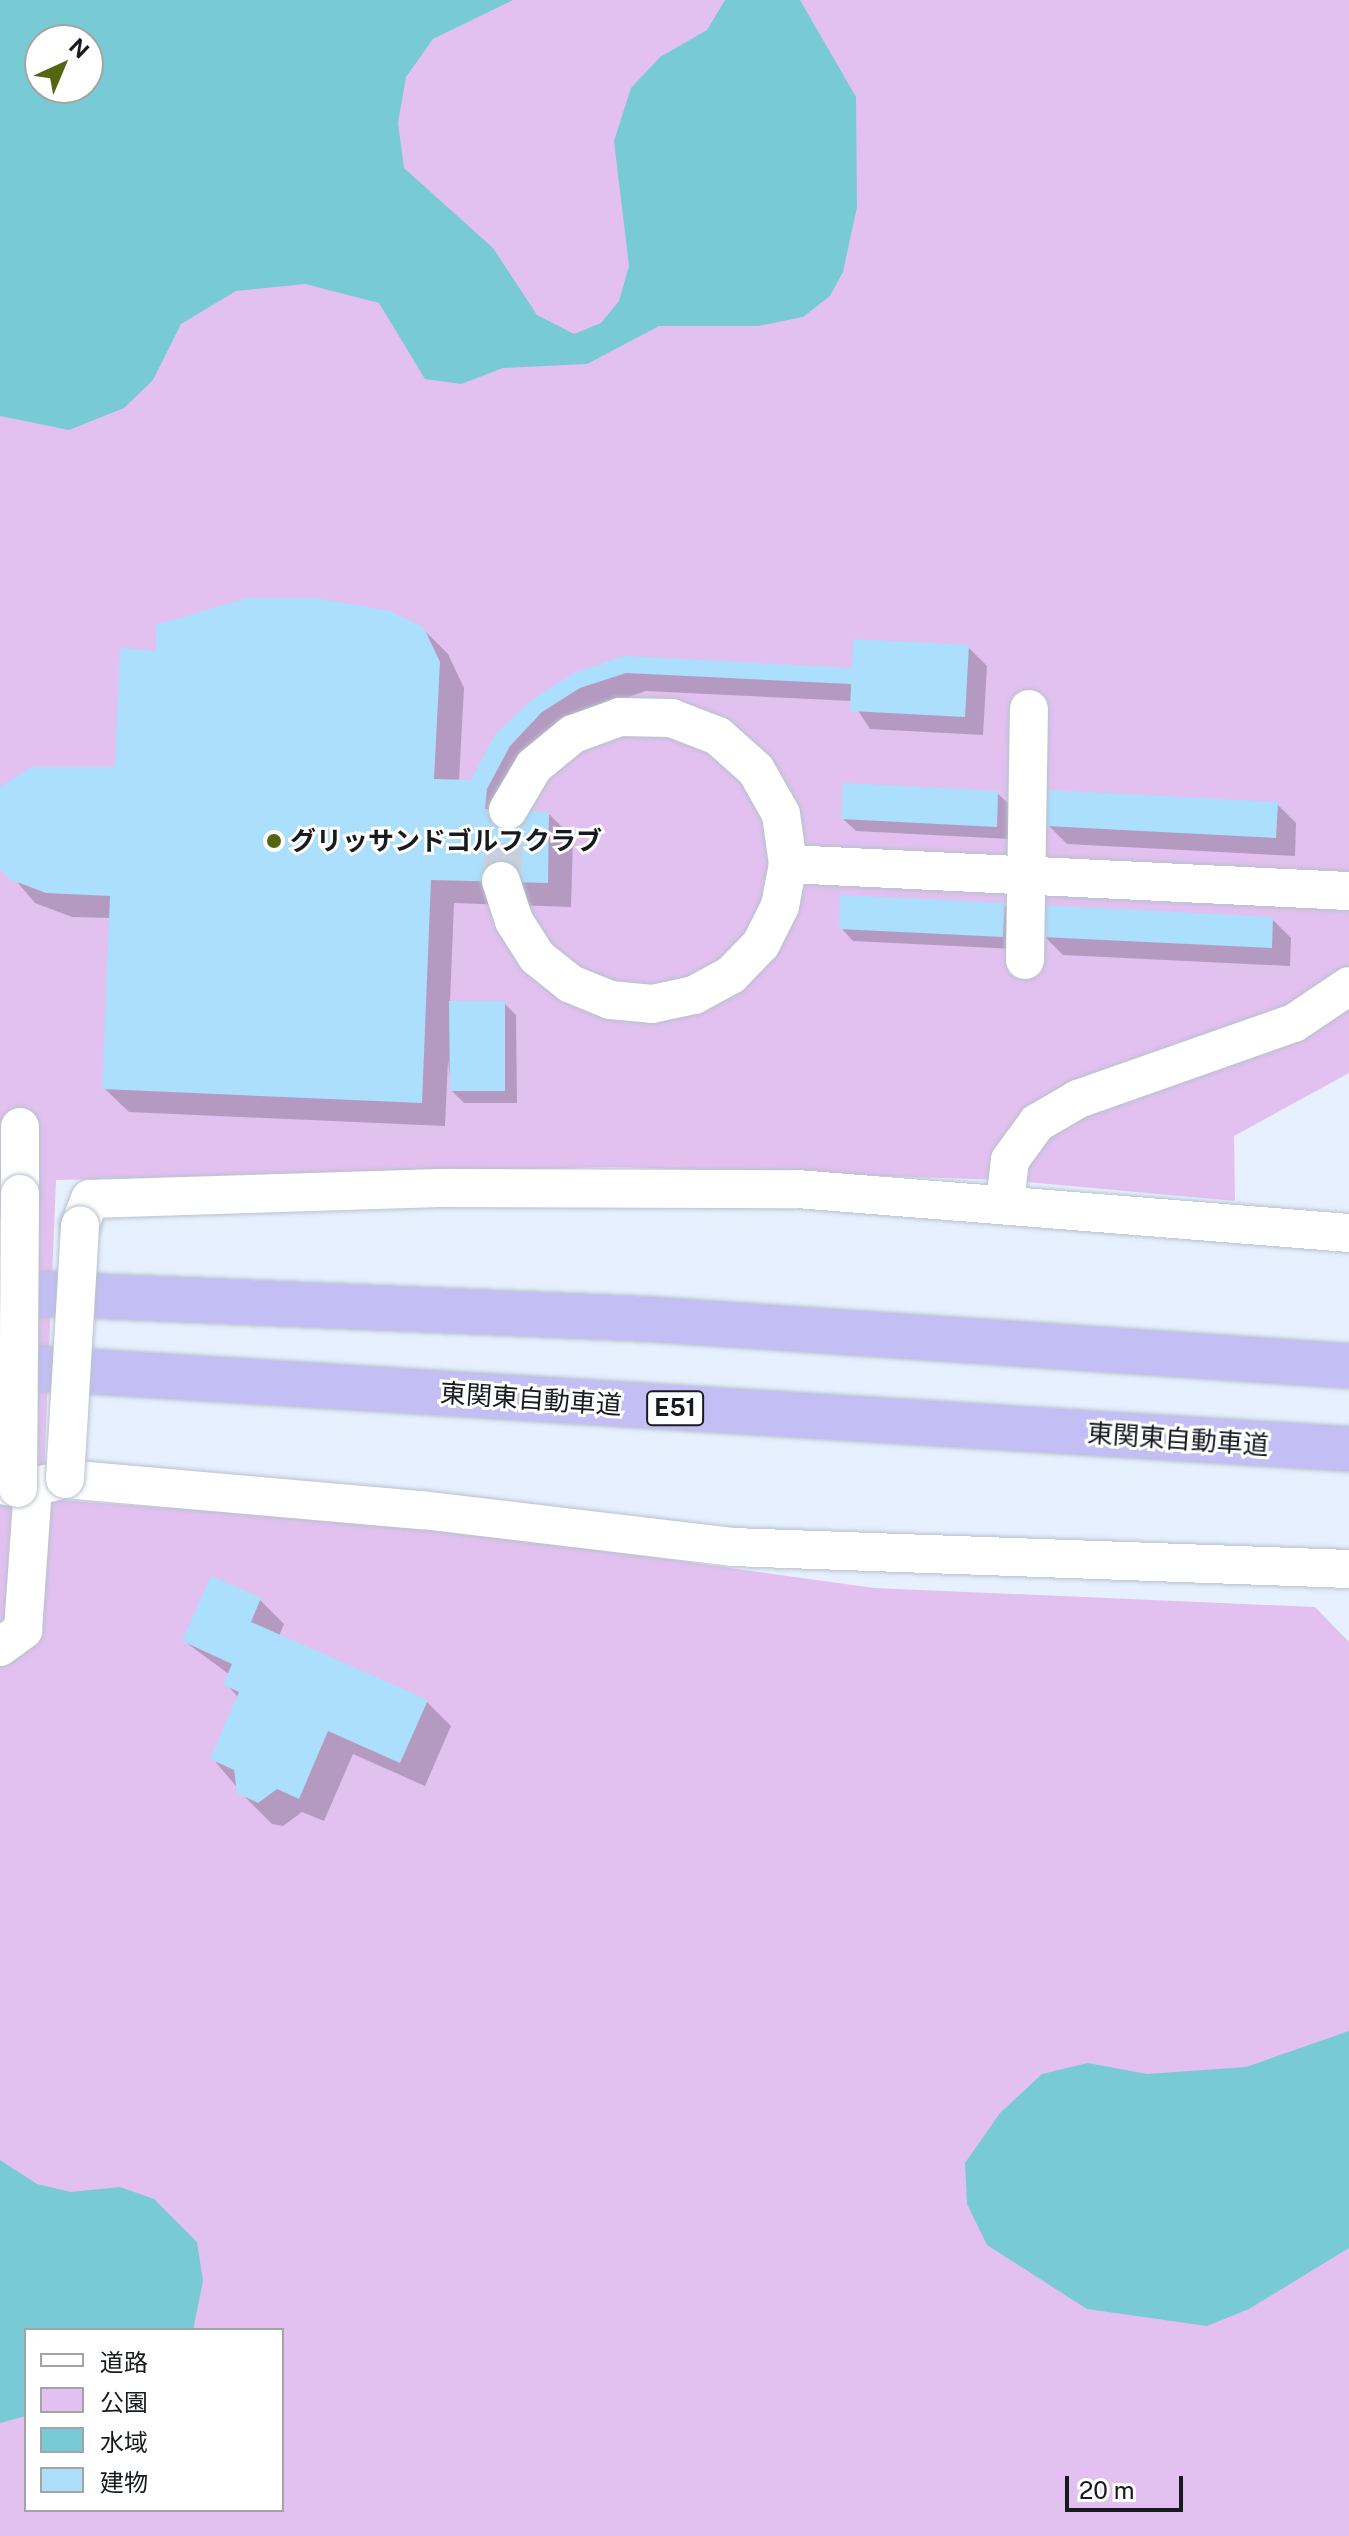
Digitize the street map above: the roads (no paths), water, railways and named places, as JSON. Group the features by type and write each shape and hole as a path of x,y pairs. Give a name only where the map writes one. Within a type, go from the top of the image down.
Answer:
{"highway":[{"path":"0,1292 646,1319 1349,1366"},
{"name":"東関東自動車道","path":"0,1366 1349,1449"}],"street":[{"path":"1025,960 1029,709"},
{"path":"501,881 514,921 537,957 571,984 610,1000 652,1004 694,995 731,975 761,944 780,906 788,864 781,814 756,770 718,736 671,718 620,717 573,734 534,766 508,810"},
{"path":"788,864 1349,891"},
{"path":"1005,1202 1010,1160 1037,1123 1078,1099 1294,1023 1349,986"},
{"path":"0,1647 23,1630 29,1485 20,1127"},
{"path":"29,1485 80,1225 90,1199 440,1188 797,1189 1005,1202 1349,1233"},
{"path":"29,1485 422,1510 732,1547 1349,1569"}],"water":[{"path":"0,0 513,0 433,39 406,77 398,123 404,168 493,248 537,315 574,334 601,323 619,301 629,266 614,141 631,88 660,57 707,30 725,0 800,0 856,97 857,207 843,272 830,296 803,317 758,326 659,326 587,364 503,368 461,384 425,379 379,303 305,284 236,291 181,324 153,380 124,408 69,430 0,416"},
{"path":"1349,2031 1349,2248 1249,2309 1207,2326 1087,2309 987,2245 967,2204 965,2163 1000,2113 1042,2074 1088,2063 1147,2074 1246,2067"},
{"path":"0,2160 37,2184 71,2192 120,2187 154,2199 197,2242 203,2281 193,2328 24,2328 24,2417 0,2423"}],"tunnel":[{"path":"501,881 508,810"}],"place":[{"name":"グリッサンドゴルフクラブ","path":"274,841"}]}
